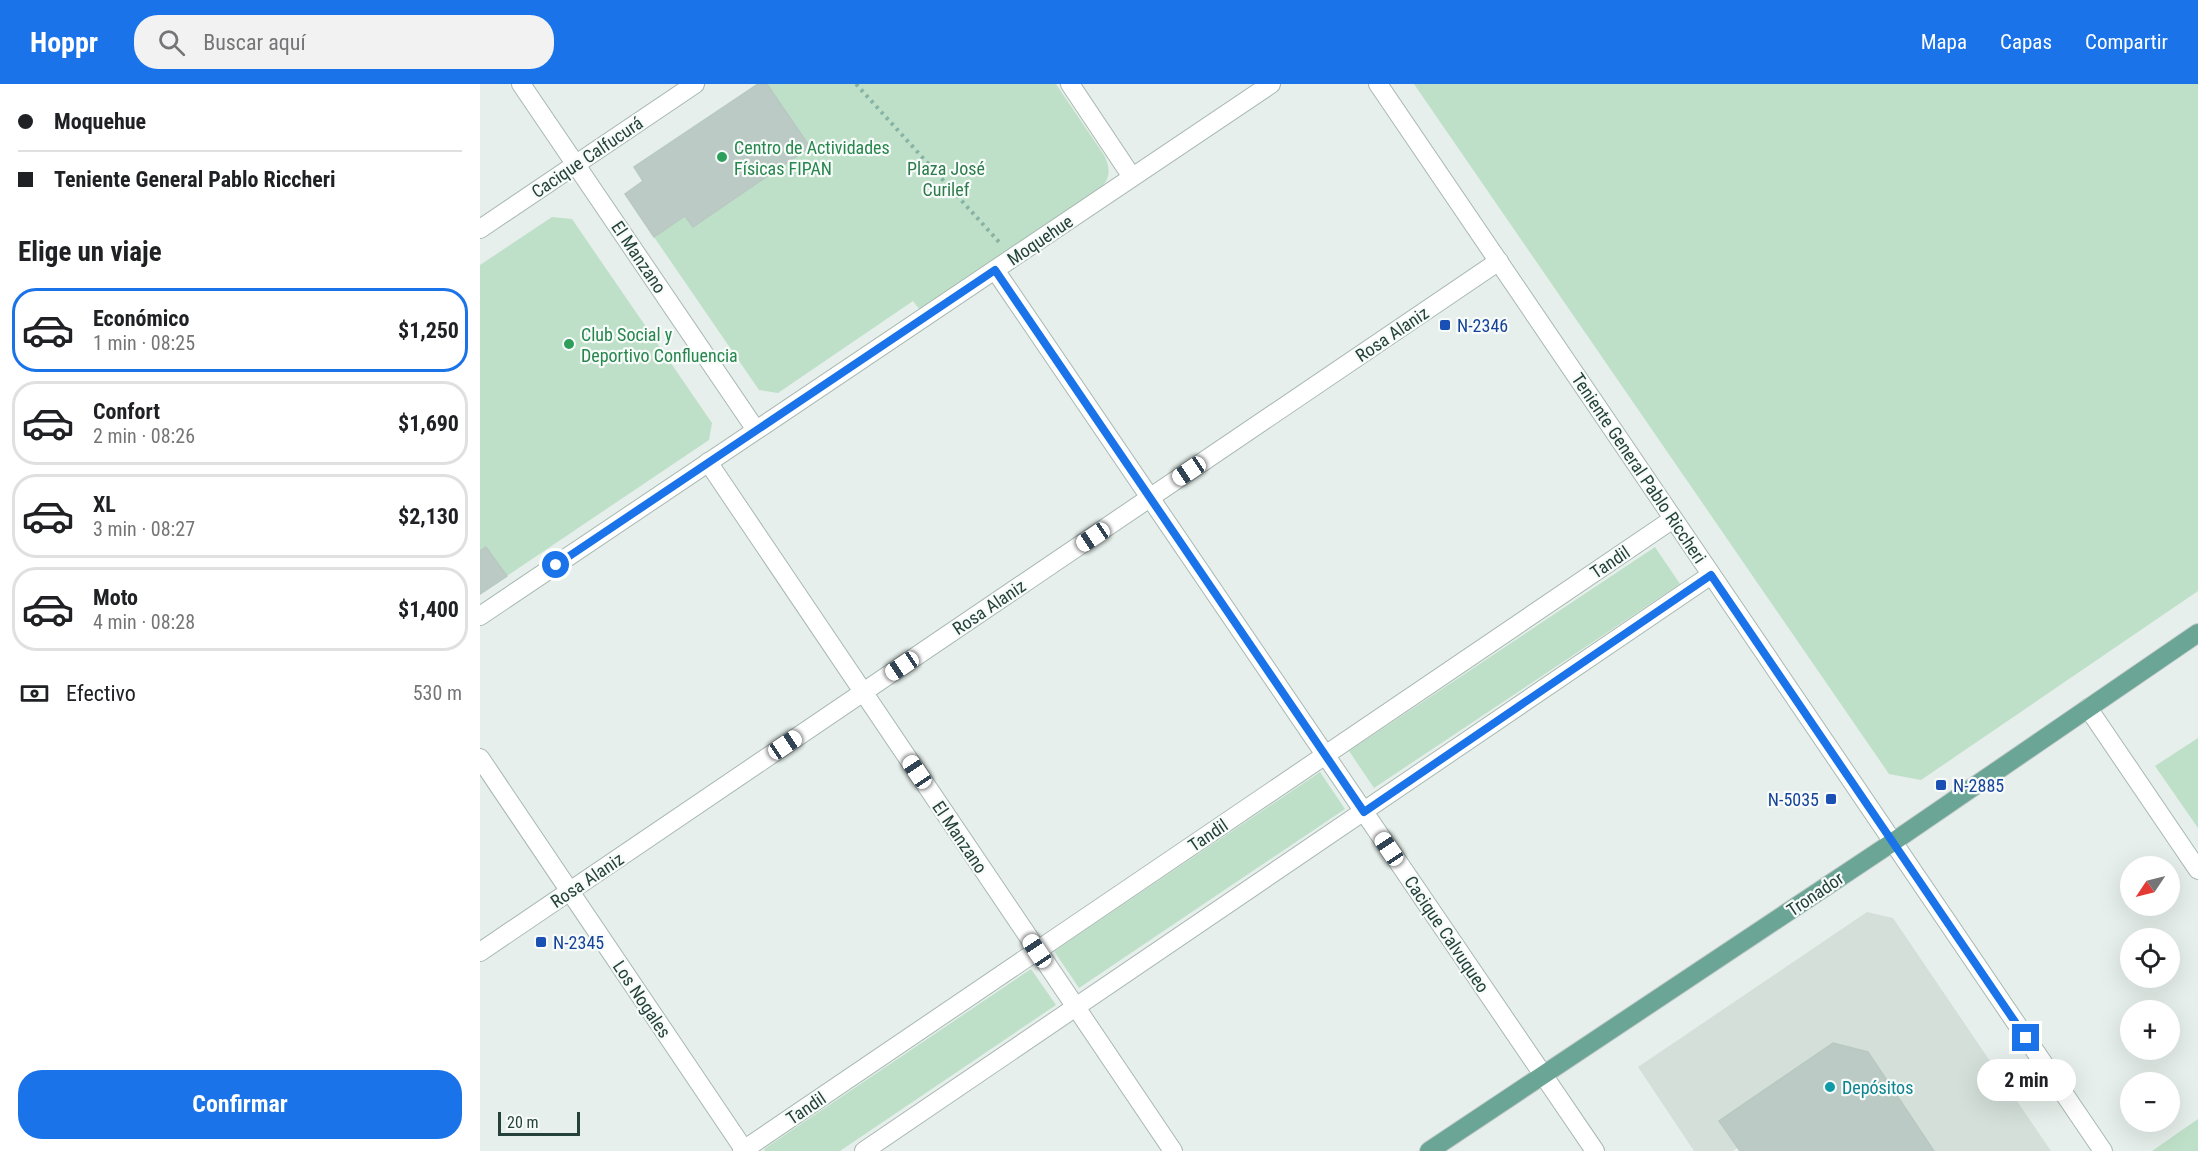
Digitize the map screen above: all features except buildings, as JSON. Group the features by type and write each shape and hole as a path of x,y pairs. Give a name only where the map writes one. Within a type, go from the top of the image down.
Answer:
{"main road":[{"name":"Tronador","path":"1429,1151 1893,842 2198,633"}],"street":[{"name":"El Manzano","path":"521,84 756,430"},
{"name":"Cacique Calfucurá","path":"480,229 695,84"},
{"path":"1070,84 1132,177"},
{"name":"Moquehue","path":"480,616 1271,84"},
{"name":"Teniente General Pablo Riccheri","path":"1378,84 2103,1151"},
{"name":"Rosa Alaniz","path":"480,952 1499,261"},
{"name":"Cacique Calvuqueo","path":"995,270 1595,1151"},
{"name":"El Manzano","path":"708,462 1173,1151"},
{"name":"Tandil","path":"744,1151 1673,519"},
{"path":"864,1151 1711,575"},
{"path":"2088,708 2198,870"},
{"name":"Los Nogales","path":"480,758 744,1151"}],"path":[{"path":"856,84 1003,247"}],"shaded area":[{"path":"1867,912 1893,918 2051,1151 1740,1151 1737,1148 1733,1151 1694,1151 1638,1067"}],"green space":[{"name":"Plaza José Curilef","path":"767,84 1056,84 1104,155 1109,170 1107,178 1098,190 920,310 913,301 778,393 759,390 654,237 685,216 693,226 810,147"},
{"path":"1414,84 2198,84 2198,591 1921,780 1889,774"},
{"name":"Club Social y Deportivo Confluencia","path":"552,217 572,219 712,423 709,440 480,594 480,265"},
{"path":"1655,547 1680,584 1374,788 1349,751"},
{"path":"2198,738 2198,828 2155,766"},
{"path":"1320,772 1345,809 1079,988 1054,951"},
{"path":"1031,969 1056,1005 840,1151 765,1151 764,1149"},
{"path":"2198,1119 2198,1151 2152,1151 2180,1132"}],"place":[{"name":"Centro de Actividades Físicas FIPAN","path":"722,157"},
{"name":"N-2346","path":"1445,325"},
{"name":"Club Social y Deportivo Confluencia","path":"569,344"},
{"name":"N-2885","path":"1941,785"},
{"name":"N-5035","path":"1831,799"},
{"name":"N-2345","path":"541,942"},
{"name":"Depósitos","path":"1830,1087"}],"route":[{"path":"556,565 995,270 1364,812 1711,575 2026,1038"}]}
